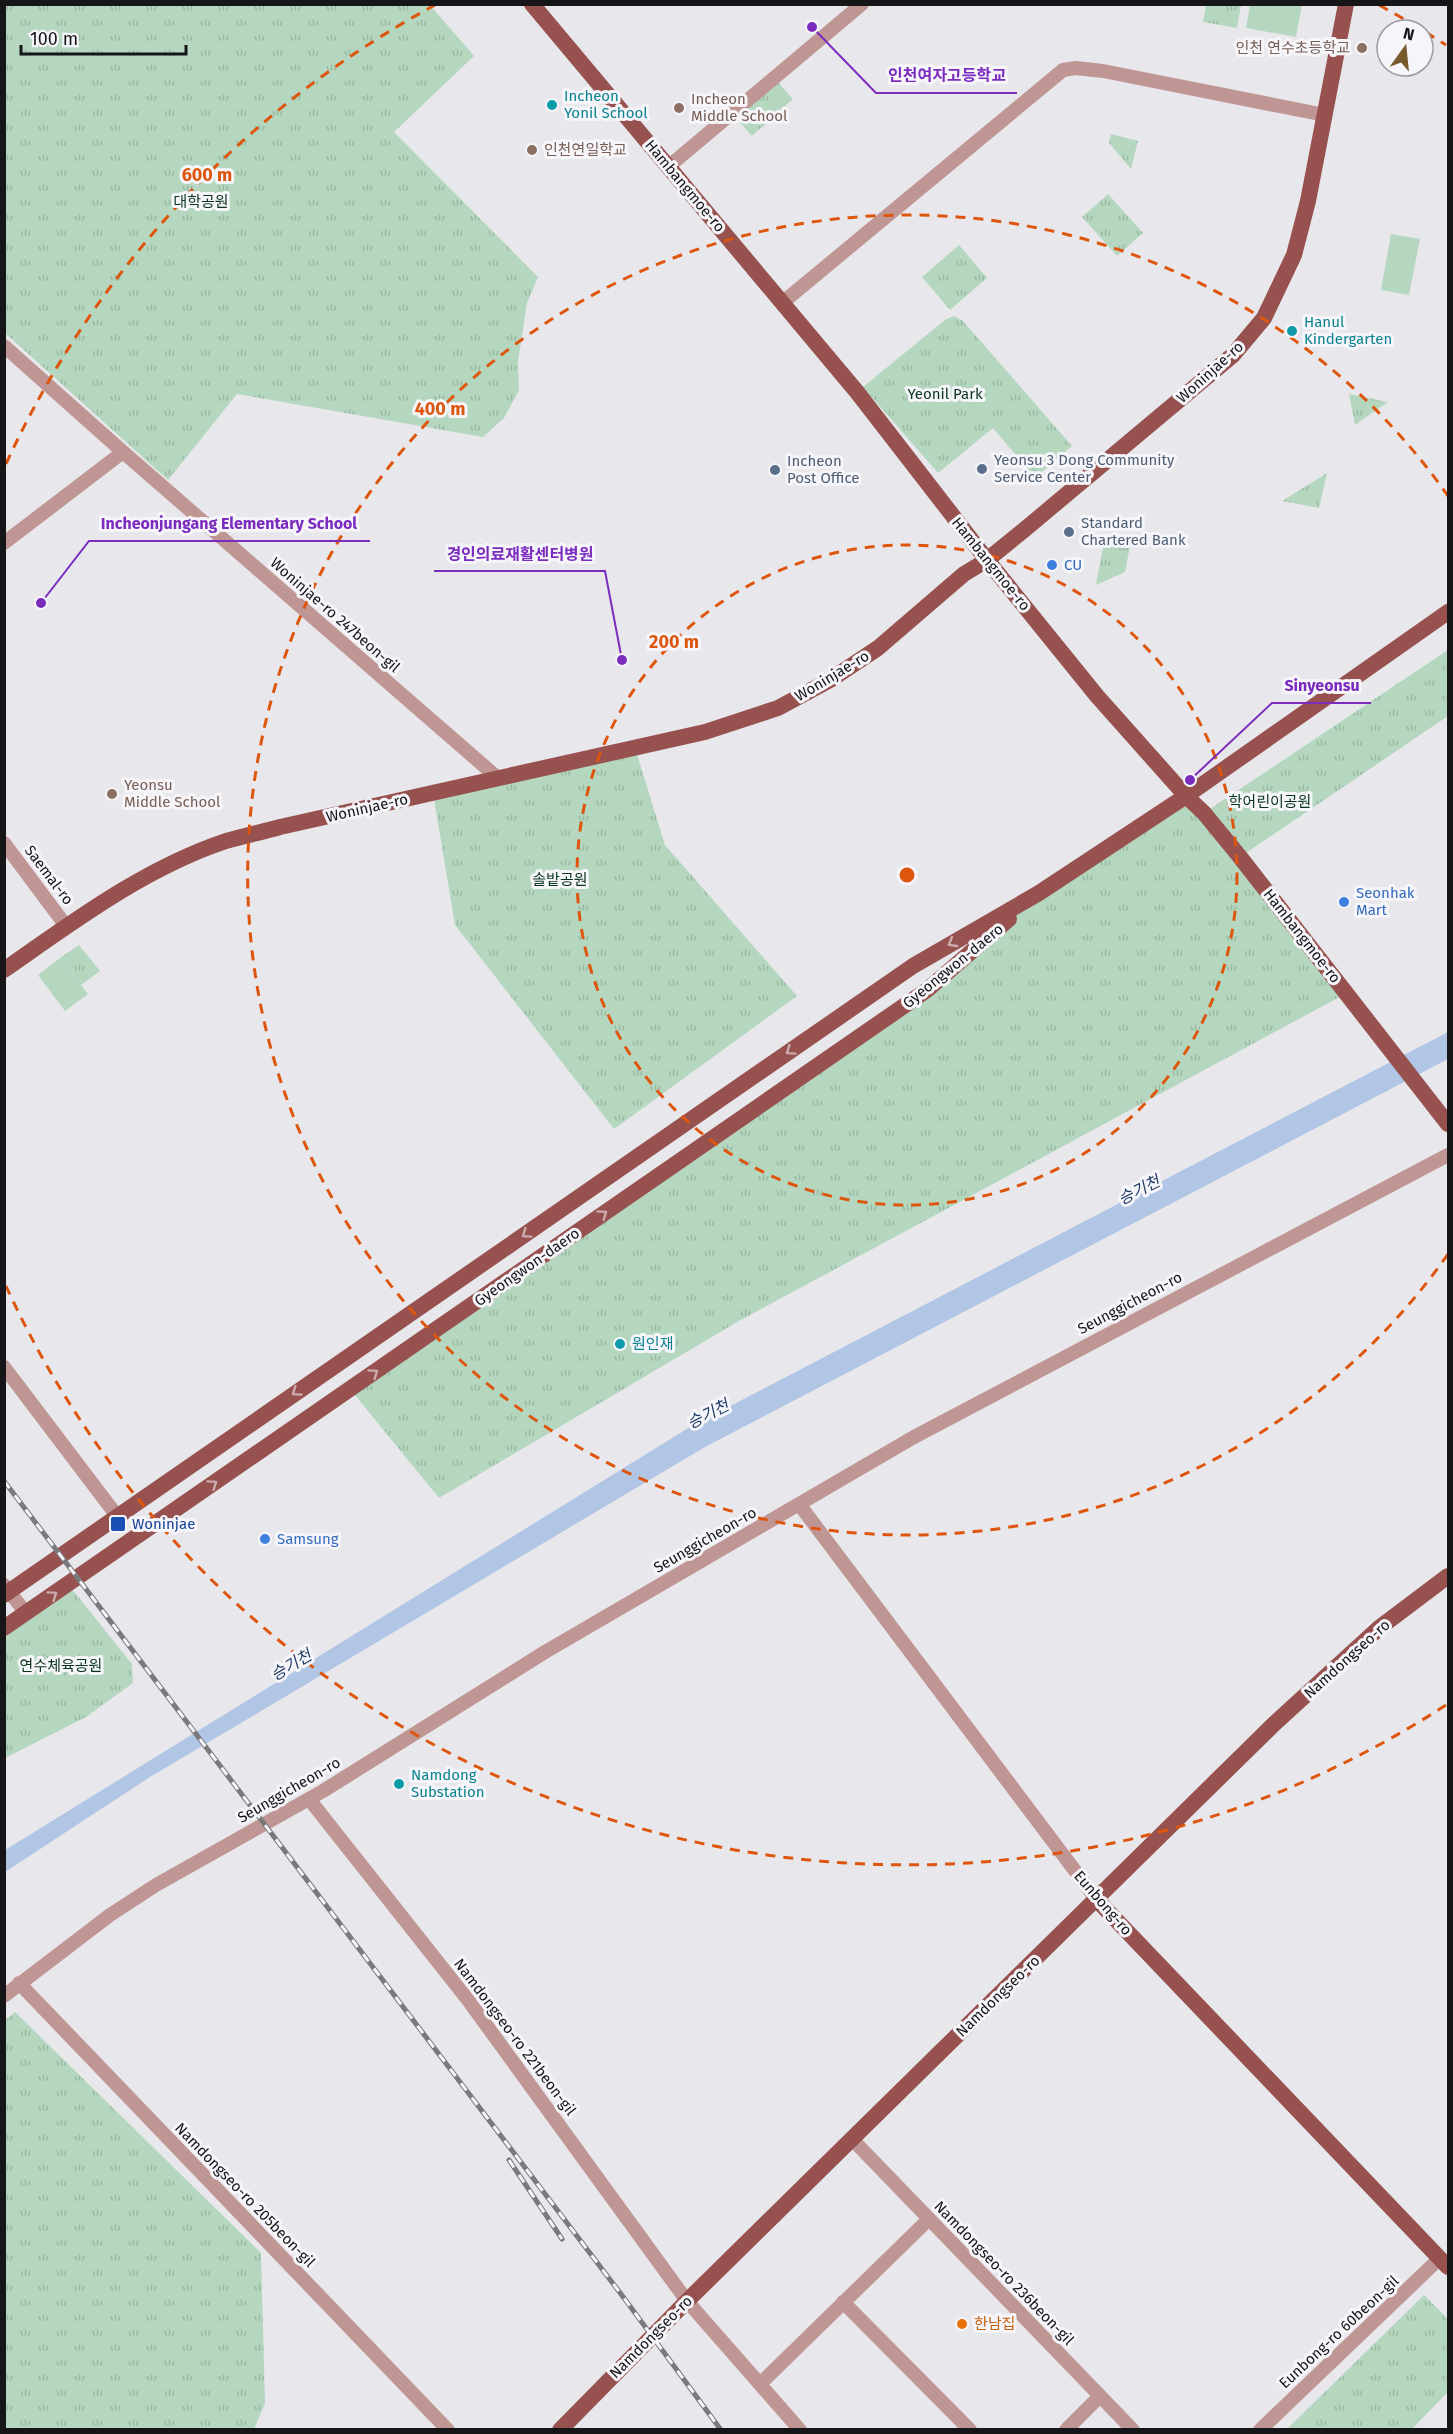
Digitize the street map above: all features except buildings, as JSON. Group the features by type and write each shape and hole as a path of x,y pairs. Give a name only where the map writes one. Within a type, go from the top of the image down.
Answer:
{"main road":[{"name":"Hambangmoe-ro","path":"532,4 857,392 987,560 1097,696 1186,796 1204,813 1449,1124"},
{"name":"Woninjae-ro","path":"4,970 66,926 131,885 226,841 705,732 778,708 830,680 878,648 964,574 987,560 1233,355 1264,318 1294,255 1308,201 1346,4"},
{"name":"Gyeongwon-daero","path":"6,1590 117,1516 913,966 1039,893 1186,796 1449,612"},
{"name":"Gyeongwon-daero","path":"4,1628 927,990 1039,893"},
{"name":"Namdongseo-ro","path":"560,2430 687,2301 1274,1724 1379,1628 1449,1576"},
{"name":"Eunbong-ro","path":"1097,1900 1444,2262"}],"street":[{"path":"668,167 862,4"},
{"path":"782,303 1062,70 1076,68 1103,71 1325,115"},
{"name":"Woninjae-ro 247beon-gil","path":"4,346 499,779"},
{"path":"4,543 123,452"},
{"name":"Saemal-ro","path":"4,843 66,926"},
{"name":"Seunggicheon-ro","path":"4,1996 110,1915 156,1885 309,1799 545,1652 799,1504 966,1409 1449,1155"},
{"path":"4,1367 117,1516"},
{"name":"Eunbong-ro","path":"799,1504 1097,1900"},
{"path":"6,1590 26,1613"},
{"name":"Namdongseo-ro 221beon-gil","path":"309,1799 468,2000 687,2301 801,2430"},
{"name":"Namdongseo-ro 205beon-gil","path":"19,1983 448,2430"},
{"name":"Namdongseo-ro 236beon-gil","path":"852,2139 1133,2430"},
{"path":"760,2384 929,2219"},
{"name":"Eunbong-ro 60beon-gil","path":"1260,2430 1444,2262"},
{"path":"843,2302 970,2430"},
{"path":"1066,2430 1100,2396"}],"green space":[{"name":"대학공원","path":"5,4 430,5 474,56 394,132 538,277 527,303 518,362 519,390 504,418 483,437 237,394 168,480 5,333"},
{"path":"1206,5 1241,5 1237,28 1203,22"},
{"path":"1250,5 1302,5 1296,37 1246,28"},
{"path":"778,82 793,99 752,136 736,118"},
{"path":"1111,134 1138,141 1131,169 1109,143"},
{"path":"1108,194 1143,233 1117,256 1082,217"},
{"path":"1391,234 1420,239 1409,295 1381,290"},
{"path":"959,245 987,278 950,310 922,277"},
{"name":"Yeonil Park","path":"954,316 963,321 1072,446 1035,478 993,428 938,473 863,387 946,319"},
{"path":"1349,394 1388,402 1355,425"},
{"path":"1327,473 1319,508 1282,501"},
{"path":"1105,536 1131,541 1125,572 1096,585"},
{"name":"학어린이공원","path":"1448,650 1448,716 1240,857 1204,813"},
{"name":"솔밭공원","path":"635,748 665,845 797,996 614,1129 455,925 433,793"},
{"path":"1186,796 1347,993 739,1321 439,1498 350,1389 927,990 1039,893"},
{"path":"79,945 100,971 81,985 60,958"},
{"path":"60,958 88,994 65,1011 38,975"},
{"name":"연수체육공원","path":"72,1589 132,1664 133,1683 86,1717 5,1758 5,1635"},
{"path":"15,2012 261,2253 265,2403 254,2429 5,2429 4,2021"},
{"path":"1424,2295 1448,2319 1448,2392 1412,2429 1287,2429"}],"water":[{"path":"1448,1032 1448,1059 705,1447 150,1777 5,1872 5,1850 690,1427"}],"railway":[{"path":"4,1481 624,2298 721,2430"},
{"path":"509,2160 562,2239"}],"place":[{"name":"인천여자고등학교","path":"812,27"},
{"name":"인천 연수초등학교","path":"1362,48"},
{"name":"Incheon Yonil School","path":"552,105"},
{"name":"Incheon Middle School","path":"679,108"},
{"name":"인천연일학교","path":"532,150"},
{"name":"Hanul Kindergarten","path":"1292,331"},
{"name":"Yeonsu 3 Dong Community Service Center","path":"982,469"},
{"name":"Incheon Post Office","path":"775,470"},
{"name":"Standard Chartered Bank","path":"1069,532"},
{"name":"CU","path":"1052,565"},
{"name":"Incheonjungang Elementary School","path":"41,603"},
{"name":"경인의료재활센터병원","path":"622,660"},
{"name":"Sinyeonsu","path":"1190,780"},
{"name":"Yeonsu Middle School","path":"112,794"},
{"name":"Seonhak Mart","path":"1344,902"},
{"name":"원인재","path":"620,1344"},
{"name":"Woninjae","path":"118,1524"},
{"name":"Samsung","path":"265,1539"},
{"name":"Namdong Substation","path":"399,1784"},
{"name":"한남집","path":"962,2324"}],"water label":[{"name":"승기천","path":"1139,1190"},
{"name":"승기천","path":"708,1414"},
{"name":"승기천","path":"291,1665"}]}
